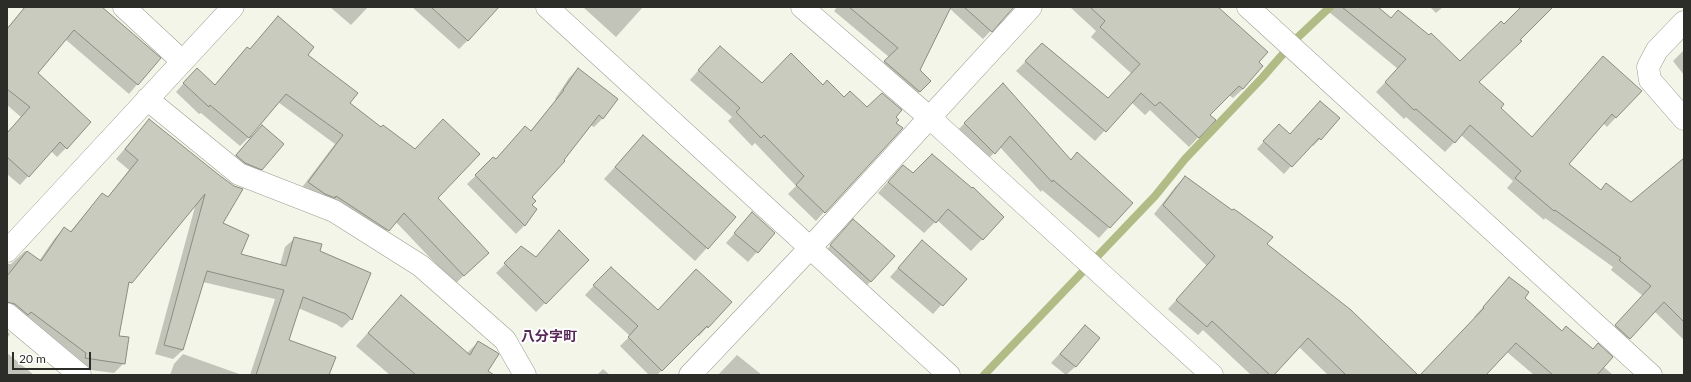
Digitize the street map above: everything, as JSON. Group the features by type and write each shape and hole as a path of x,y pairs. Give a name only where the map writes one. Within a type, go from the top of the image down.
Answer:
{"street":[{"path":"124,7 182,61"},
{"path":"7,251 233,7"},
{"path":"546,7 949,375"},
{"path":"802,7 930,118 1212,375"},
{"path":"690,375 810,248 1031,7"},
{"path":"1248,7 1651,375"},
{"path":"1684,22 1657,50 1648,67 1650,80 1684,119"},
{"path":"147,99 238,174 334,211 422,266 506,340 525,375"},
{"path":"7,314 80,375"}],"building":[{"path":"25,7 102,7 161,58 138,85 74,30 38,73 91,122 67,149 60,142 29,177 7,157 7,133 30,107 7,89 7,29"},
{"path":"431,7 499,7 468,41"},
{"path":"849,7 951,7 920,70 931,81 920,92 884,61 898,48"},
{"path":"964,7 1014,7 992,32"},
{"path":"1090,7 1218,7 1268,52 1259,62 1263,66 1243,89 1239,86 1210,115 1216,120 1199,138 1160,102 1155,106 1141,93 1106,132 1025,61 1042,43 1108,98 1140,64 1100,27 1105,21"},
{"path":"1342,7 1378,7 1391,18 1398,10 1429,35 1431,33 1460,61 1501,21 1504,24 1521,7 1553,7 1520,40 1522,41 1479,82 1504,104 1501,108 1532,137 1603,56 1642,91 1616,118 1612,114 1569,164 1601,190 1606,183 1631,202 1684,158 1684,322 1664,302 1630,339 1615,325 1651,286 1619,260 1621,258 1555,210 1554,211 1515,178 1521,171 1470,125 1455,143 1416,109 1414,110 1385,82 1406,59"},
{"path":"278,16 314,47 308,55 358,93 350,103 381,127 383,125 415,149 443,119 480,154 438,198 489,253 464,276 404,213 389,231 336,196 335,198 325,194 308,182 343,135 286,94 249,138 210,105 209,107 183,83 197,68 215,85 247,47 250,49"},
{"path":"720,46 762,83 791,53 823,85 827,80 844,97 850,91 867,107 882,93 902,110 896,117 899,120 896,123 903,128 825,213 796,185 804,176 764,135 761,138 736,112 740,108 698,70"},
{"path":"578,68 618,99 603,119 599,115 564,160 565,161 532,197 536,201 532,205 537,209 525,226 475,175 493,157 496,159 525,126 531,131 564,90"},
{"path":"1003,83 1071,160 1077,152 1133,203 1110,228 1053,180 1052,182 1010,136 995,154 964,123"},
{"path":"1320,101 1340,118 1321,140 1319,138 1292,167 1263,141 1279,124 1290,134"},
{"path":"149,119 219,175 234,186 243,189 223,223 249,235 241,254 286,266 294,237 322,244 320,251 371,273 352,320 346,314 303,297 289,340 336,357 329,375 256,375 284,290 207,271 183,350 164,345 205,194 132,283 129,282 119,336 129,337 125,364 85,358 86,353 31,312 28,315 15,304 7,302 7,276 27,251 41,261 64,227 71,232 102,193 108,197 138,160 125,149"},
{"path":"262,125 284,144 262,170 245,163 236,155"},
{"path":"643,135 736,217 708,249 615,167"},
{"path":"932,154 972,188 973,187 1004,217 983,240 948,209 936,223 888,182 903,165 913,173"},
{"path":"1185,176 1273,237 1267,244 1351,310 1418,375 1346,375 1308,338 1274,375 1270,375 1212,321 1207,327 1176,300 1215,256 1163,205"},
{"path":"752,212 775,233 758,253 734,233"},
{"path":"853,219 895,256 871,282 830,245"},
{"path":"559,230 589,260 546,304 504,263 521,246 536,257"},
{"path":"922,240 967,279 943,306 898,268"},
{"path":"611,267 658,310 696,269 732,302 708,328 707,326 662,371 628,337 638,326 593,285"},
{"path":"1509,277 1529,292 1525,298 1562,331 1566,326 1593,349 1598,343 1613,357 1597,375 1553,375 1516,343 1486,375 1420,375 1484,308 1483,307"},
{"path":"401,295 470,355 478,341 498,353 499,354 488,371 494,375 416,375 368,333"},
{"path":"1085,325 1100,338 1076,367 1060,354"}],"waterway":[{"path":"984,375 1155,196 1185,159 1262,78 1296,39 1330,7"}],"district":[{"name":"八分字町","path":"549,336"}]}
